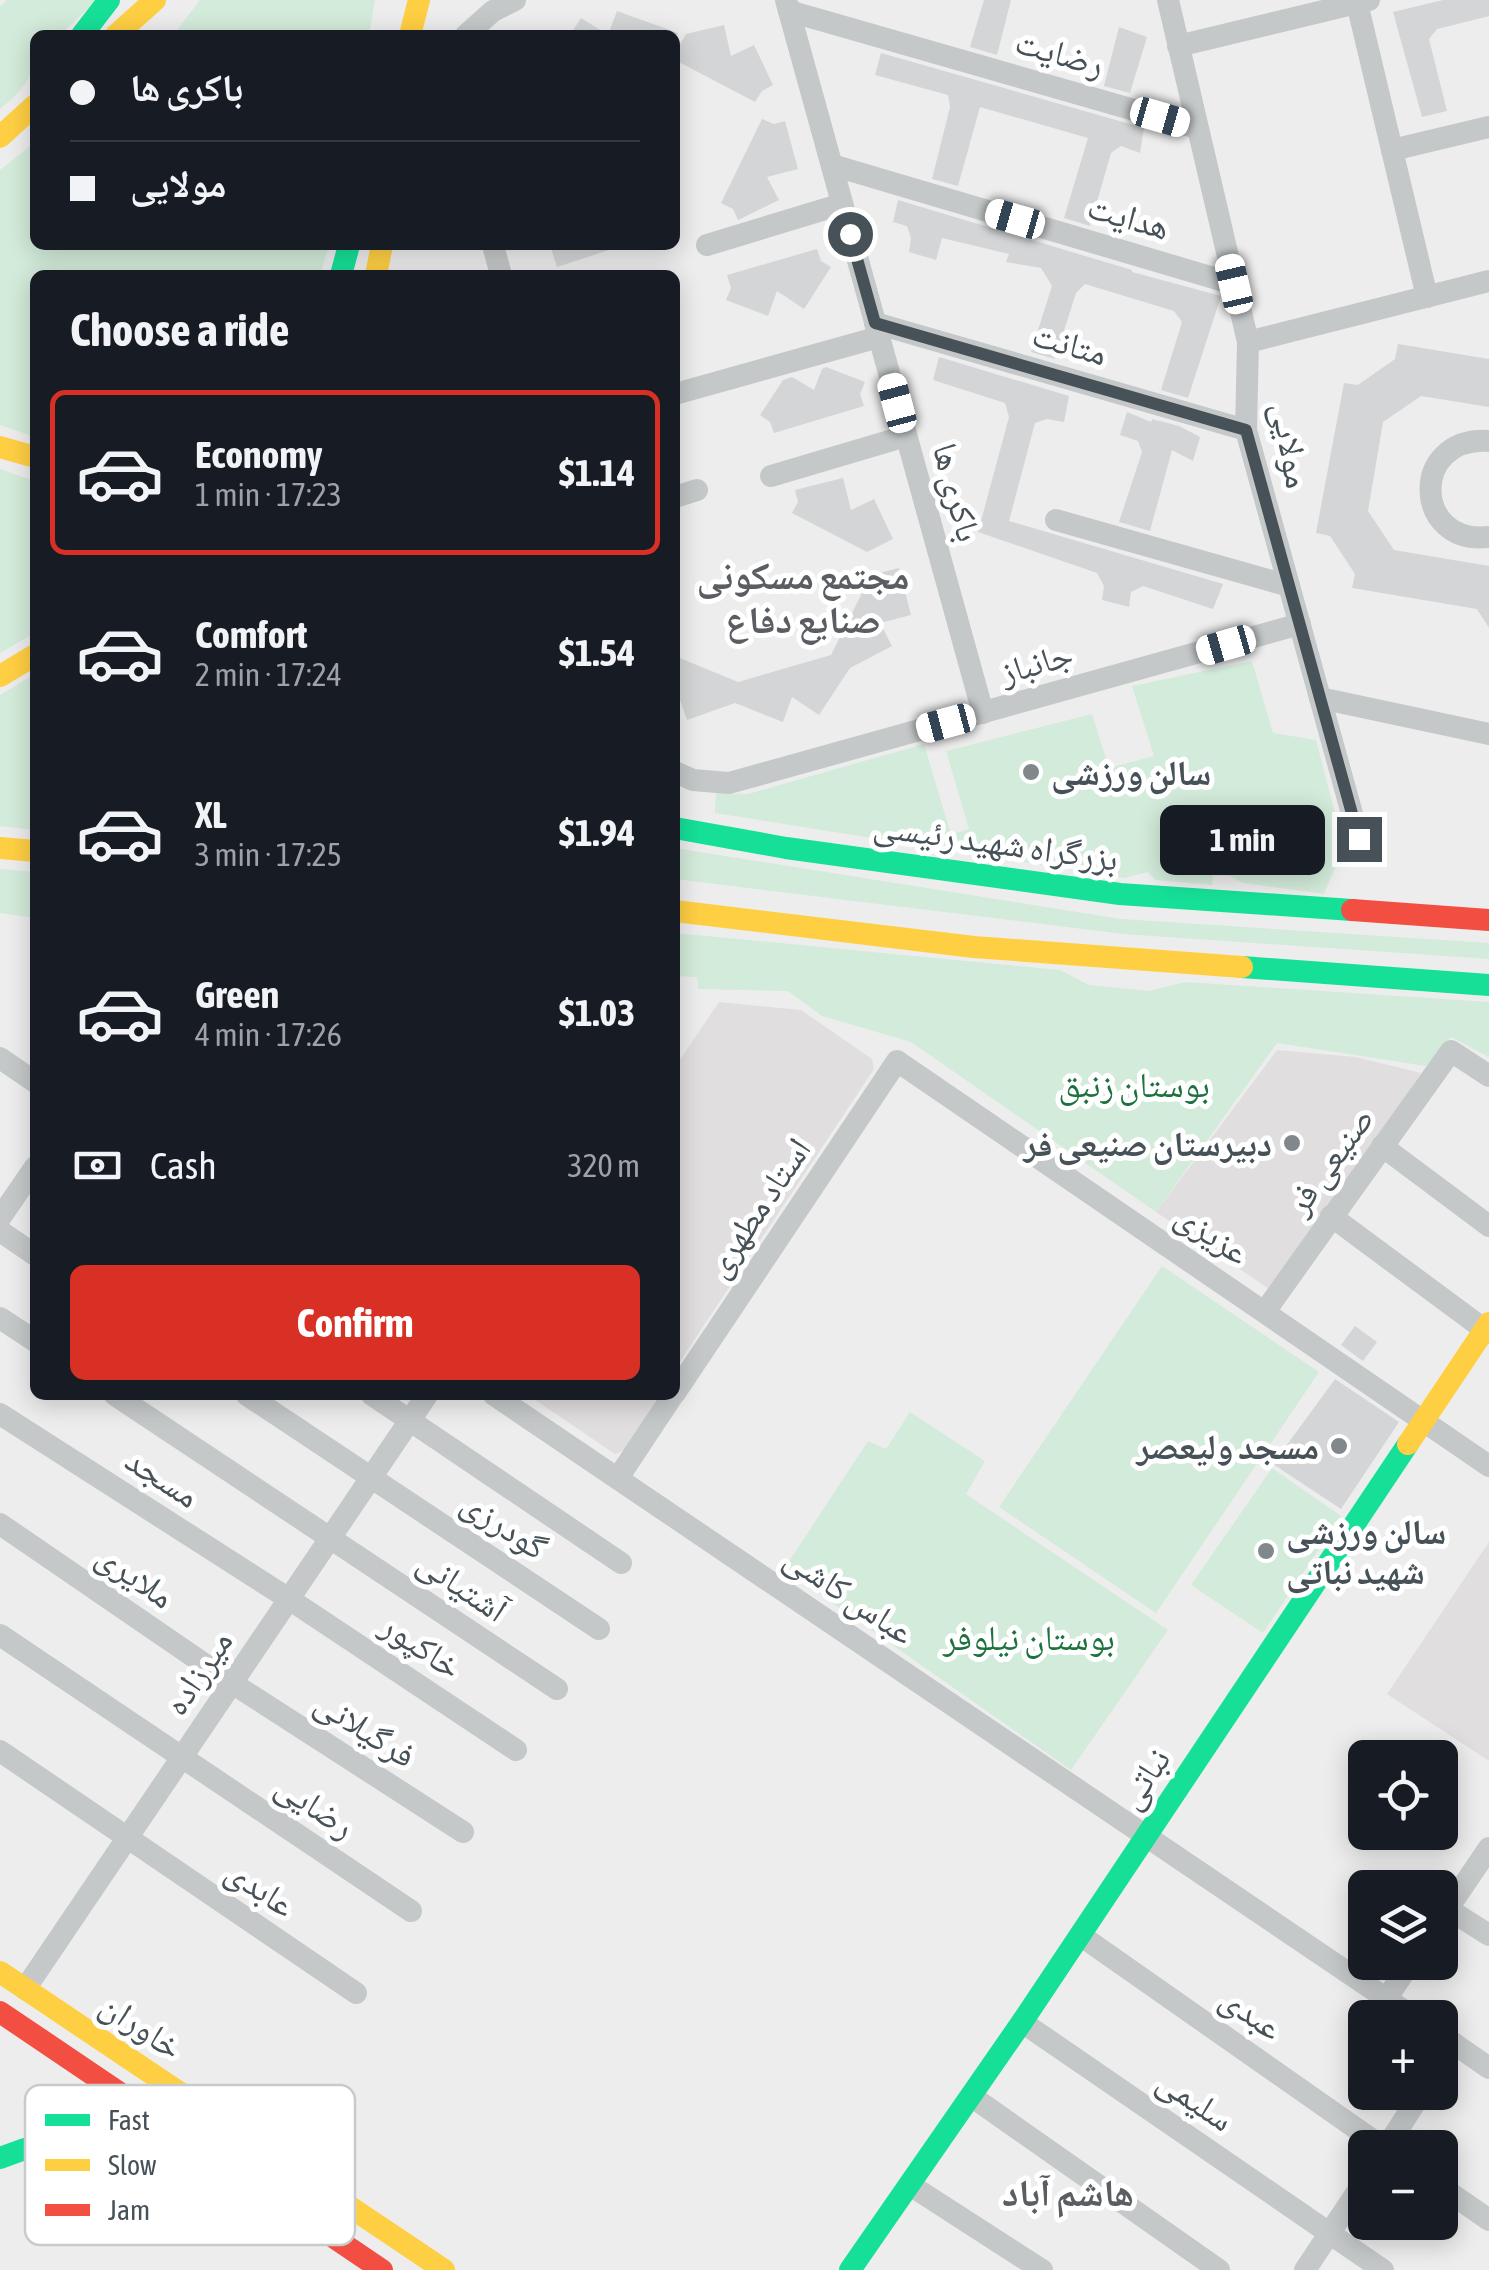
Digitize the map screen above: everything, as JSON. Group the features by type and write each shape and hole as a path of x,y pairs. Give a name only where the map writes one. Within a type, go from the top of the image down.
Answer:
{"main road":[{"path":"86,30 108,0"},
{"path":"122,30 155,0"},
{"path":"4,132 30,100"},
{"path":"4,132 30,110"},
{"path":"0,447 30,456"},
{"path":"0,676 30,658"},
{"name":"بزرگراه شهید رئیسی","path":"685,830 1120,894 1489,920"},
{"path":"0,848 30,851"},
{"path":"680,912 974,947 1489,985"},
{"name":"نباتی","path":"860,2267 910,2184 1488,1328"},
{"name":"خاوران","path":"0,1972 168,2085"},
{"name":"خاوران","path":"0,2012 106,2085"},
{"path":"0,2158 25,2149"},
{"name":"خاوران","path":"355,2210 444,2270"},
{"name":"خاوران","path":"344,2245 382,2270"}],"street":[{"path":"472,30 493,11 515,0"},
{"name":"مولايی","path":"1168,0 1248,342 1246,430 1359,839"},
{"path":"1178,46 1363,2 1426,297"},
{"name":"رضایت","path":"787,5 1198,128"},
{"name":"باکری ها","path":"787,5 983,713"},
{"path":"1392,150 1489,127"},
{"name":"هدایت","path":"832,166 1234,284"},
{"path":"707,245 842,204"},
{"path":"1248,342 1489,281"},
{"path":"680,392 877,330"},
{"name":"متانت","path":"877,330 1246,430"},
{"path":"771,476 906,436"},
{"path":"1489,442 1457,445 1444,454 1430,482 1430,498 1445,526 1476,538 1489,536"},
{"path":"1056,520 1289,586"},
{"name":"جانباز","path":"680,774 693,780 729,783 1300,624"},
{"path":"1320,698 1489,734"},
{"name":"صنیعی فر","path":"1266,1310 1451,1050 1489,1076"},
{"path":"0,1058 30,1079"},
{"name":"عزیزی","path":"896,1060 1489,1466"},
{"name":"استاد مطهری","path":"680,1385 896,1060"},
{"path":"1382,1146 1489,1226"},
{"path":"2,1210 30,1174"},
{"path":"1331,1216 1488,1328"},
{"path":"0,1231 30,1251"},
{"path":"0,1318 30,1338"},
{"name":"آشتیانی","path":"122,1400 557,1690"},
{"name":"گودرزی","path":"254,1400 599,1629"},
{"path":"380,1400 621,1563"},
{"name":"میرزاده","path":"25,1989 424,1400"},
{"name":"عباس کاشی","path":"501,1400 1390,2000"},
{"name":"استاد مطهری","path":"618,1478 670,1400"},
{"name":"مسجد","path":"0,1414 289,1599"},
{"name":"ملایری","path":"0,1524 232,1684"},
{"name":"خاکپور","path":"289,1599 516,1750"},
{"name":"رضایی","path":"0,1634 411,1911"},
{"name":"فرگیلانی","path":"232,1684 463,1832"},
{"name":"عابدی","path":"0,1751 356,1993"},
{"path":"1458,1893 1489,1848"},
{"path":"1458,1921 1489,1935"},
{"name":"عبدی","path":"1080,1935 1359,2130"},
{"path":"1387,1998 1399,1980"},
{"name":"سلیمی","path":"1022,2022 1330,2233"},
{"path":"1458,2047 1489,2068"},
{"path":"971,2096 1219,2270"},
{"path":"910,2184 1042,2270"},
{"path":"1458,2198 1489,2220"},
{"path":"1305,2270 1348,2206"},
{"path":"1330,2233 1383,2270"}],"shaded area":[{"path":"719,1002 801,1010 872,1059 874,1069 680,1361 680,1060"},
{"name":"دبیرستان صنیعی فر","path":"1277,1050 1356,1057 1421,1073 1275,1293 1156,1212"},
{"path":"535,1400 656,1400 625,1450 615,1454"},
{"path":"1489,1542 1489,1761 1387,1694"}],"green space":[{"path":"7,0 97,0 65,30 30,30 29,77 0,109 0,6"},
{"path":"200,0 375,0 370,30 177,30"},
{"path":"30,146 30,250 328,250 322,270 30,270 30,435 0,425 0,170"},
{"path":"0,469 30,479 30,636 0,653"},
{"path":"1252,661 1273,733 1316,740 1344,847 1324,894 1243,883 1230,876 1213,875 1212,885 1155,880 1148,872 1124,878 715,813 716,793 748,794 924,744 951,835 969,829 946,751 1092,714 1109,768 1154,756 1132,686"},
{"path":"30,677 30,829 0,826 0,695"},
{"path":"680,849 1121,919 1489,943 1489,959 1123,934 680,880"},
{"path":"0,869 30,872 30,917 0,913"},
{"name":"بوستان زنبق","path":"680,933 1060,970 1089,985 1149,991 1185,982 1489,1002 1489,1057 1451,1037 1426,1066 1277,1043 1156,1212 911,1042 822,1016 788,991 698,989 697,977 680,976"},
{"path":"1162,1266 1319,1372 1156,1613 999,1507"},
{"name":"بوستان نیلوفر","path":"910,1412 985,1461 966,1494 1168,1630 1071,1770 784,1569 868,1441 886,1449"},
{"name":"سالن ورزشی شهید نباتی","path":"1272,1468 1341,1516 1263,1633 1191,1585"}],"building":[{"path":"984,0 1011,0 997,55 970,47"},
{"path":"1443,0 1489,0 1489,16 1437,29 1429,39 1447,111 1422,117 1393,12"},
{"path":"617,11 670,30 610,30"},
{"path":"581,18 600,30 573,30"},
{"path":"724,25 731,56 754,45 773,85 762,91 755,102 680,63 680,44 686,34"},
{"path":"1119,27 1147,37 1130,93 1104,86"},
{"path":"881,53 1144,128 1140,153 1121,146 1111,153 1090,226 1064,218 1088,138 980,107 958,186 932,179 950,107 948,95 875,75"},
{"path":"762,119 774,124 785,121 798,169 767,177 779,200 738,220 733,209 721,203"},
{"path":"898,200 1221,296 1188,398 1161,390 1182,322 1174,311 1085,284 1076,293 1055,359 1031,352 1052,286 1041,268 1006,262 1009,254 942,238 936,260 909,252 911,238 907,226 893,222"},
{"path":"817,249 821,261 831,267 804,309 777,291 768,316 726,300 731,288 727,275"},
{"path":"552,250 609,250 557,267"},
{"path":"1398,344 1489,359 1489,407 1421,396 1383,422 1368,511 1394,550 1489,566 1489,628 1477,609 1352,588 1355,574 1330,536 1316,533 1344,383 1358,385 1395,359"},
{"path":"939,357 1069,396 1064,422 1047,419 1035,423 1009,521 1223,584 1213,609 1143,586 1131,592 1129,607 1102,600 1104,586 1097,573 978,532 1009,417 1005,403 933,380"},
{"path":"826,367 865,382 860,394 864,406 774,433 770,422 760,415 783,380 792,377 814,390"},
{"path":"1127,412 1151,422 1152,419 1179,426 1200,437 1193,461 1172,450 1150,531 1119,522 1142,452 1138,441 1120,435"},
{"path":"843,478 851,510 874,499 893,539 867,552 792,513 798,502 795,490"},
{"path":"899,568 911,615 880,623 892,646 850,668 819,715 792,697 783,722 735,703 687,720 680,700 680,658 738,682 831,655 871,575"},
{"path":"1355,1326 1377,1342 1363,1361 1341,1345"},
{"name":"مسجد ولیعصر","path":"1335,1379 1399,1422 1341,1509 1273,1464"}],"traffic: fast":[{"path":"86,30 109,0"},
{"path":"342,270 348,250"},
{"path":"680,829 786,848 1120,894 1352,910"},
{"path":"1242,967 1489,985"},
{"path":"850,2270 1022,2022 1408,1444"},
{"path":"0,2158 25,2150"}],"traffic: slow":[{"path":"122,30 155,0"},
{"path":"411,30 419,0"},
{"path":"0,137 30,110"},
{"path":"377,270 381,250"},
{"path":"0,447 30,456"},
{"path":"0,676 30,658"},
{"path":"0,848 30,851"},
{"path":"680,912 974,947 1242,967"},
{"path":"1408,1444 1489,1323"},
{"path":"0,1972 168,2085"},
{"path":"355,2210 444,2270"}],"traffic: jam":[{"path":"1352,910 1489,920"},
{"path":"0,2012 108,2085"},
{"path":"345,2245 382,2270"}],"place":[{"name":"سالن ورزشی","path":"1031,772"},
{"name":"دبیرستان صنیعی فر","path":"1292,1143"},
{"name":"مسجد ولیعصر","path":"1339,1446"},
{"name":"سالن ورزشی شهید نباتی","path":"1266,1551"}],"district":[{"name":"مجتمع مسکونی صنایع دفاع","path":"803,597"},
{"name":"هاشم آباد","path":"1068,2192"}],"route":[{"path":"850,234 875,323 1246,430 1359,839"}]}
